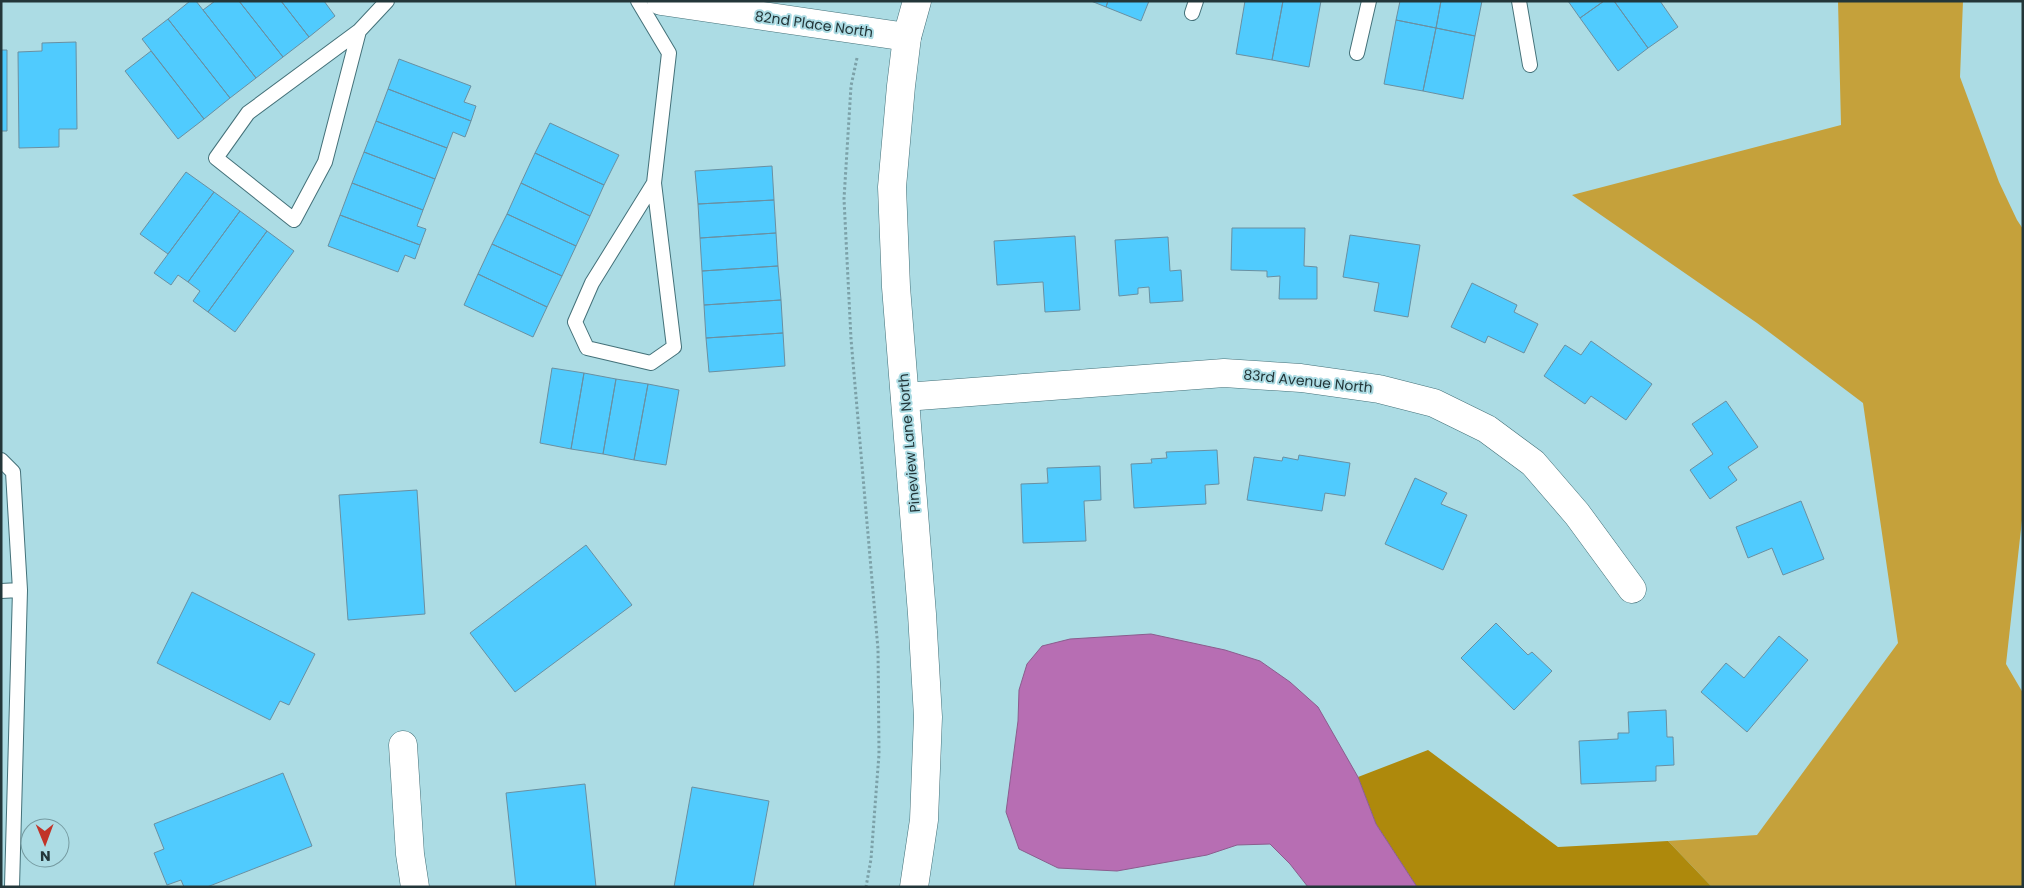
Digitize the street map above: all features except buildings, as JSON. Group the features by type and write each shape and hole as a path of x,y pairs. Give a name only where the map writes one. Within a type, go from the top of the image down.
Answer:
{"street":[{"name":"82nd Place North","path":"661,1 863,32 908,37"},
{"name":"Pineview Lane North","path":"914,887 924,820 928,717 922,614 896,287 892,188 901,86 908,37 917,1"},
{"name":"83rd Avenue North","path":"905,397 1224,373 1301,378 1379,388 1434,403 1461,416 1487,429 1533,463 1577,514 1632,589"},
{"path":"403,745 410,854 415,887"}],"lane":[{"path":"359,31 325,162 294,220 216,158 248,114 359,31 387,1"},
{"path":"638,1 669,54 654,183 674,347 651,363 587,348 576,322 592,283 654,183"},
{"path":"1357,54 1369,1"},
{"path":"1519,1 1530,65"},
{"path":"1,460 13,472 20,590 7,847 12,887"},
{"path":"1,591 20,590"}],"path":[{"path":"863,32 852,86 844,199 851,339 878,650 879,754 871,859 866,887"}],"shaded area":[{"path":"1838,1 1963,1 1960,77 1999,182 2023,229 2023,511 2006,664 2023,693 2023,887 1712,887 1668,841 1757,835 1898,643 1863,403 1757,323 1572,195 1841,125"},
{"path":"1151,634 1225,650 1260,661 1290,682 1318,707 1358,777 1376,824 1417,887 1308,887 1290,864 1270,844 1237,845 1207,855 1117,871 1058,868 1019,849 1006,812 1018,721 1019,690 1027,664 1042,646 1070,639"},
{"path":"1428,750 1558,847 1668,841 1712,887 1417,887 1376,824 1358,777"}]}
